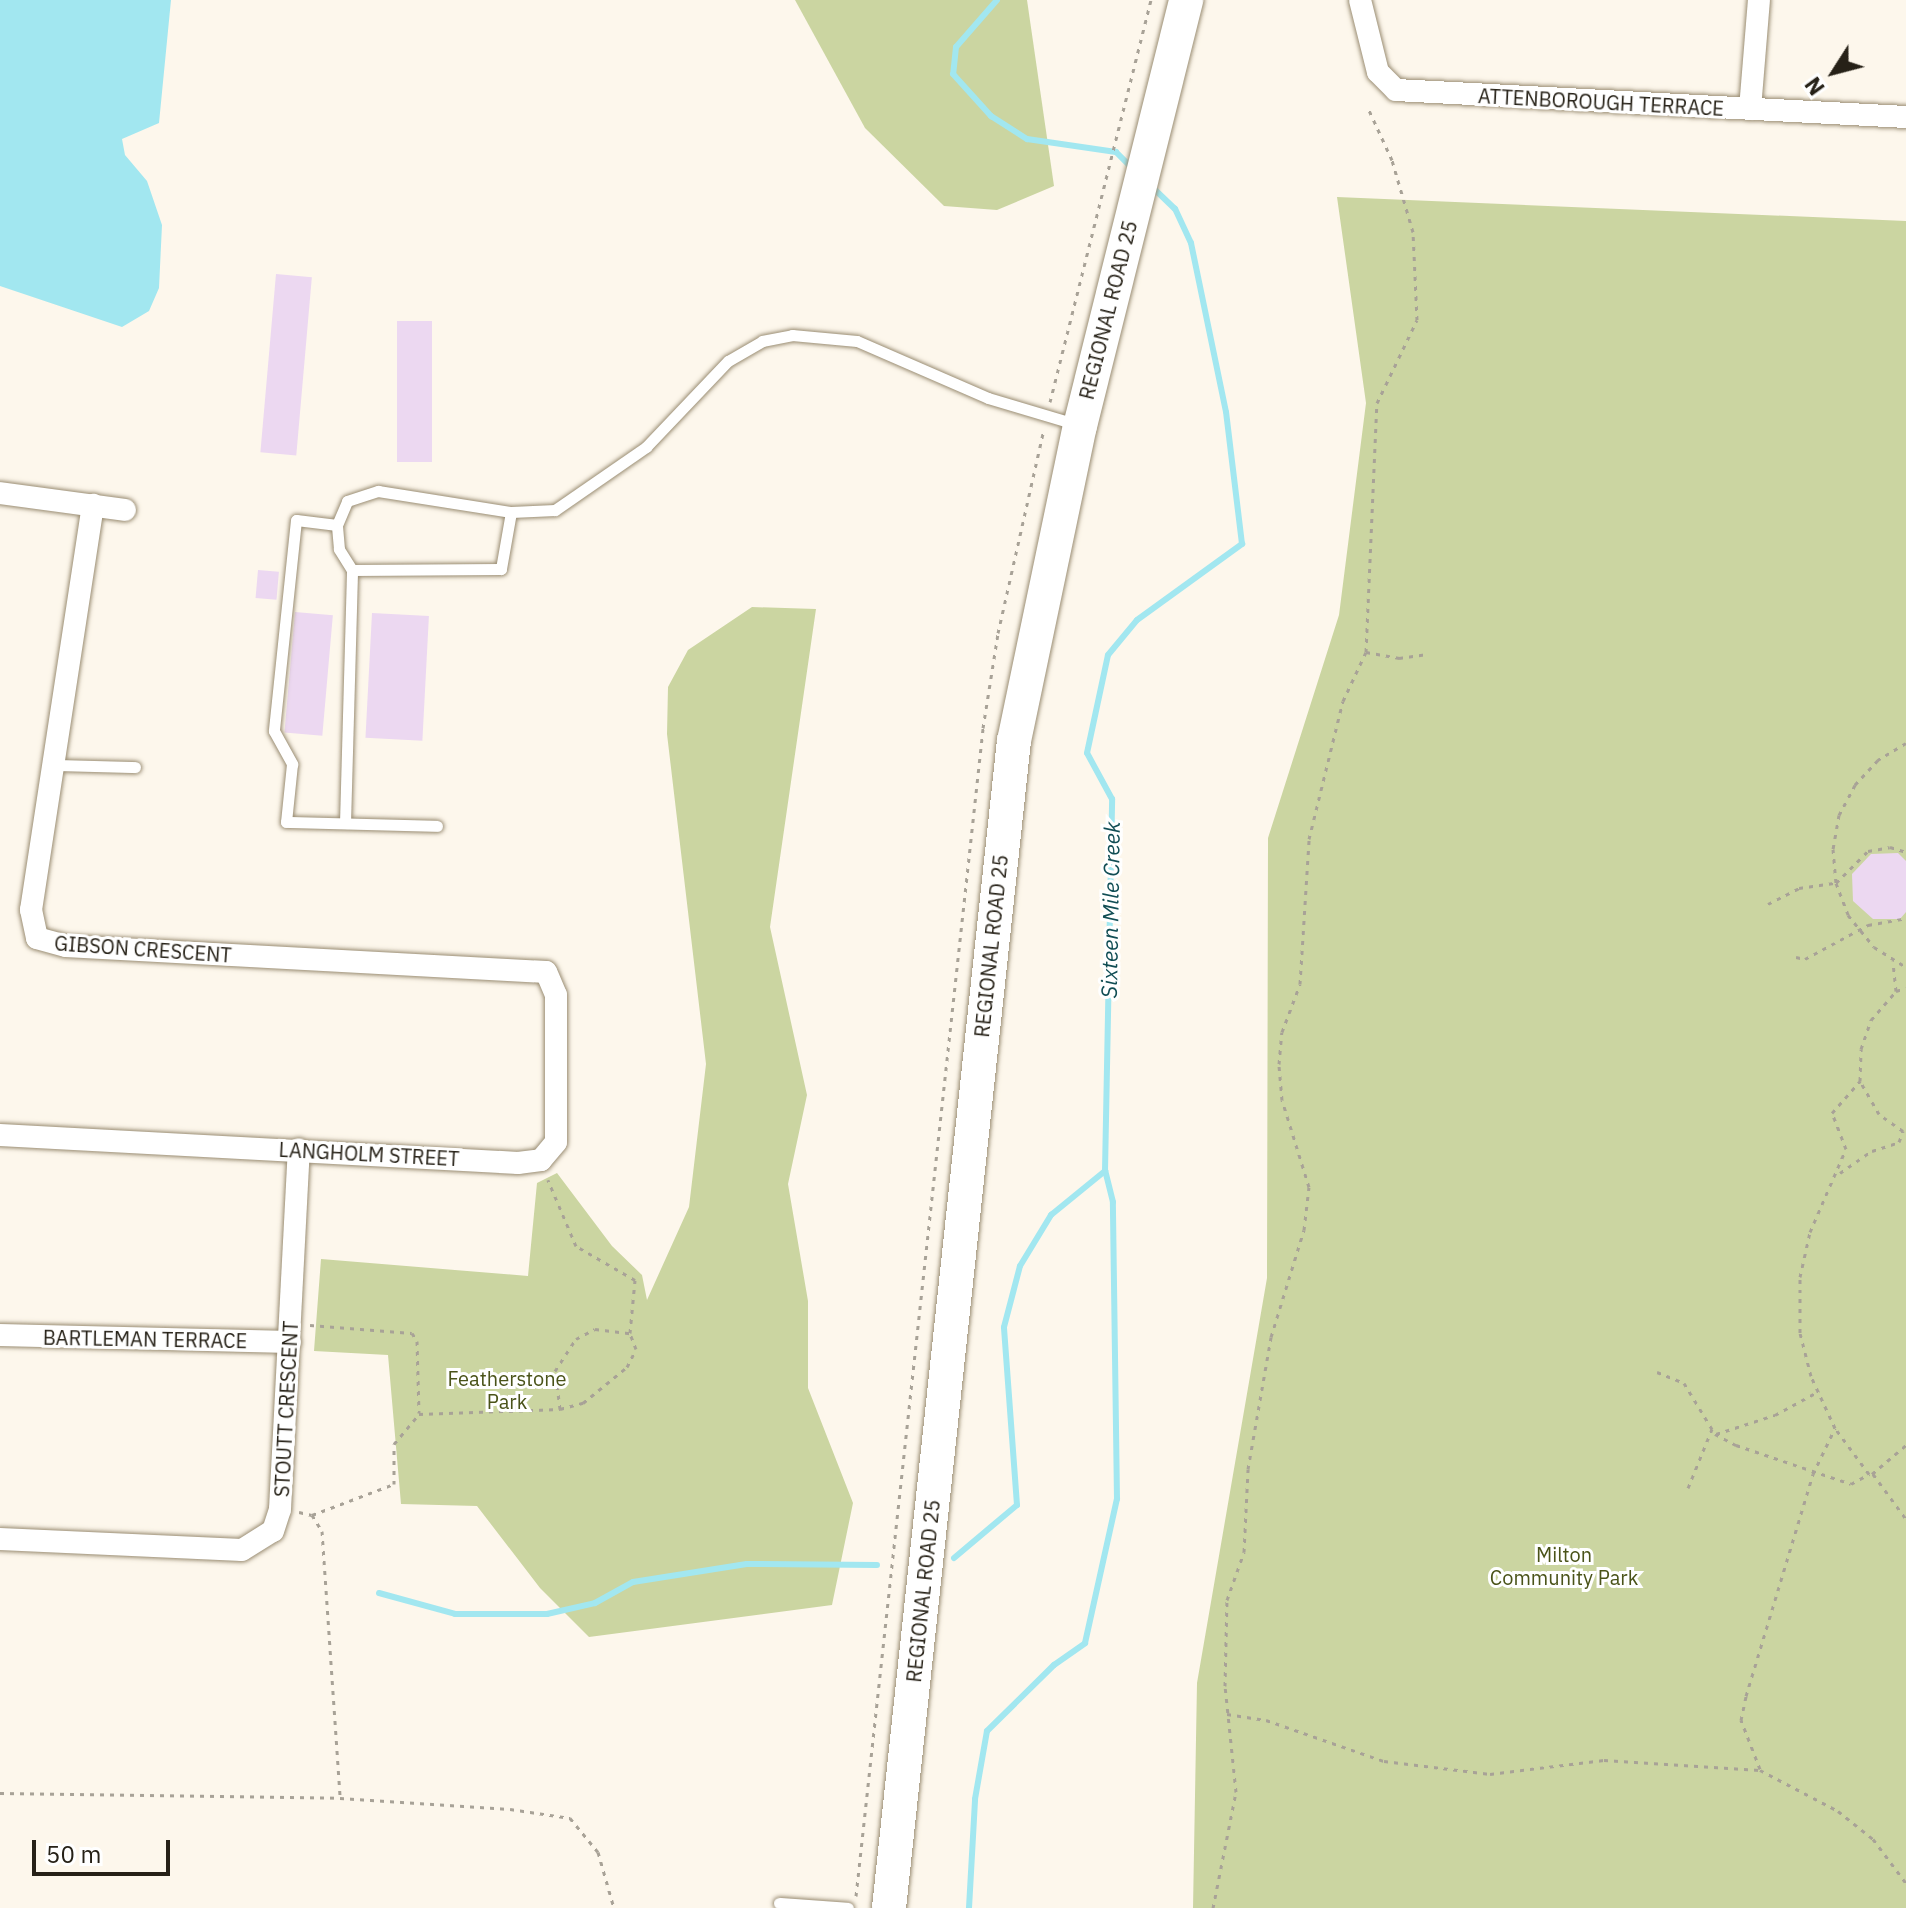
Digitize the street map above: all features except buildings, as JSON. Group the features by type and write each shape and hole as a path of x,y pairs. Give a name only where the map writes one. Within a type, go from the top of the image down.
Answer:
{"main road":[{"name":"REGIONAL ROAD 25","path":"889,1908 1014,741 1080,426 1186,0"}],"street":[{"name":"ATTENBOROUGH TERRACE","path":"1360,0 1378,72 1396,90 1906,117"},
{"path":"1750,109 1759,0"},
{"path":"0,493 125,510"},
{"name":"GIBSON CRESCENT","path":"93,505 31,918 37,938 49,944 546,972"},
{"name":"LANGHOLM STREET","path":"0,1135 518,1163 541,1160 556,1142 557,1128 556,995 546,972"},
{"name":"STOUTT CRESCENT","path":"0,1539 242,1550 266,1539 280,1509 299,1150"},
{"name":"BARTLEMAN TERRACE","path":"0,1335 290,1342"}],"lane":[{"path":"345,823 352,570 339,549 337,525 347,501 378,491 511,512 555,510 579,497 646,447 728,361 762,341 792,335 857,341 988,398 1080,426"},
{"path":"352,570 501,569 511,512"},
{"path":"337,525 296,520 274,731 292,764 286,822 437,826"},
{"path":"53,765 135,767"},
{"path":"779,1903 848,1908"}],"path":[{"path":"1094,219 1151,0"},
{"path":"1213,1908 1236,1792 1227,1714 1227,1600 1244,1552 1248,1469 1271,1337 1304,1230 1309,1187 1282,1100 1282,1032 1300,984 1309,839 1343,701 1366,652 1377,403 1417,320 1417,262 1409,217 1369,110"},
{"path":"1366,652 1399,658 1428,654"},
{"path":"1906,743 1878,760 1849,795 1833,849 1836,883 1858,930 1893,961 1906,967"},
{"path":"1768,904 1799,888 1836,883 1868,851 1890,847 1906,852"},
{"path":"1796,957 1805,959 1858,930 1906,918"},
{"path":"1893,961 1896,991"},
{"path":"1837,1175 1872,1151 1899,1142 1904,1132 1879,1114 1860,1081 1861,1049 1871,1020 1896,991 1906,988"},
{"path":"1860,1081 1832,1113 1846,1149 1810,1232 1800,1277 1800,1333 1835,1428 1906,1519"},
{"path":"419,1414 560,1409 583,1403 627,1367 636,1349 630,1333 632,1275 593,1260 576,1246 548,1180"},
{"path":"280,1509 312,1515 394,1484 394,1444 419,1414 417,1341 412,1333 310,1325"},
{"path":"560,1409 555,1371 569,1346 595,1329 630,1333"},
{"path":"1657,1372 1684,1383 1715,1434 1813,1474 1851,1484 1871,1474 1906,1445"},
{"path":"1715,1434 1775,1415 1819,1391"},
{"path":"1760,1770 1757,1750 1741,1720 1813,1474 1835,1428"},
{"path":"1688,1488 1712,1429"},
{"path":"312,1515 322,1531 340,1798"},
{"path":"1227,1714 1266,1720 1384,1761 1490,1774 1604,1760 1760,1770 1838,1811 1873,1839 1906,1883"},
{"path":"0,1793 340,1798 510,1809 570,1818 598,1852 614,1908"}],"green space":[{"path":"795,0 1027,0 1054,186 997,210 944,206 865,128"},
{"name":"Milton Community Park","path":"1337,197 1906,221 1906,1908 1193,1908 1197,1683 1267,1278 1268,838 1339,615 1366,403"},
{"name":"Featherstone Park","path":"752,607 816,609 770,927 807,1095 788,1184 808,1301 808,1388 853,1503 832,1605 589,1637 540,1588 477,1506 401,1504 388,1355 314,1351 321,1259 528,1276 537,1183 557,1173 612,1246 642,1275 647,1300 689,1207 706,1064 667,734 668,687 688,650"}],"water":[{"path":"0,0 171,0 159,123 122,139 125,155 147,181 162,225 159,288 149,311 122,327 0,286"}],"waterway":[{"name":"Sixteen Mile Creek","path":"997,0 956,47 953,74 991,116 1027,139 1116,152 1131,167"},
{"name":"Sixteen Mile Creek","path":"969,1908 975,1799 987,1731 1054,1665 1085,1643 1117,1499 1113,1202 1105,1171 1112,799 1087,753 1108,655 1137,620 1242,544 1226,412 1191,243 1175,209 1151,186"},
{"path":"954,1558 1017,1505 1004,1327 1020,1266 1051,1215 1105,1171"},
{"path":"379,1593 455,1614 547,1614 595,1603 633,1582 747,1564 877,1565"}]}
